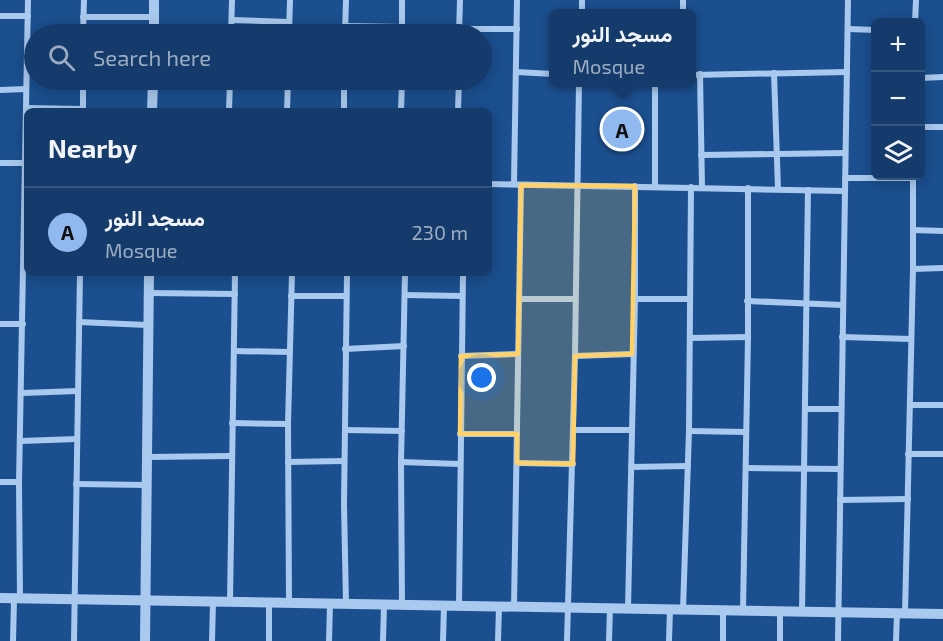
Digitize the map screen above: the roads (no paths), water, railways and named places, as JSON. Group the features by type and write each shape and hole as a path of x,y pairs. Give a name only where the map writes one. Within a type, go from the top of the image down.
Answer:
{"street":[{"path":"28,0 29,24"},
{"path":"83,24 84,0"},
{"path":"154,0 154,24"},
{"path":"232,0 232,24"},
{"path":"232,20 289,22 290,0"},
{"path":"345,24 346,0"},
{"path":"402,0 402,24"},
{"path":"459,24 460,0"},
{"path":"514,607 520,299 517,185 517,0"},
{"path":"838,641 848,0"},
{"path":"915,0 915,18"},
{"path":"0,16 28,16"},
{"path":"83,17 154,17"},
{"path":"492,30 517,29"},
{"path":"848,29 871,30"},
{"path":"516,72 549,74"},
{"path":"696,74 847,72"},
{"path":"774,73 778,189"},
{"path":"700,74 702,187"},
{"path":"925,78 943,77"},
{"path":"567,641 573,464 579,87"},
{"path":"655,87 655,186"},
{"path":"0,90 24,89"},
{"path":"26,90 26,108"},
{"path":"83,90 83,108"},
{"path":"152,108 153,90"},
{"path":"230,90 230,108"},
{"path":"287,108 288,90"},
{"path":"344,90 344,108"},
{"path":"401,108 402,90"},
{"path":"458,108 459,90"},
{"path":"925,127 943,127"},
{"path":"701,155 845,153"},
{"path":"0,163 24,163"},
{"path":"845,178 871,178"},
{"path":"896,641 901,613 908,499 913,180"},
{"path":"492,184 844,190"},
{"path":"628,609 635,186"},
{"path":"683,610 689,431 692,187"},
{"path":"743,611 748,188"},
{"path":"802,612 808,190"},
{"path":"913,230 943,231"},
{"path":"913,269 943,268"},
{"path":"13,641 17,598 25,276"},
{"path":"74,641 80,276"},
{"path":"145,641 149,276"},
{"path":"230,602 235,276"},
{"path":"289,603 288,424 292,276"},
{"path":"346,276 344,461 346,604"},
{"path":"402,605 401,462 405,276"},
{"path":"459,606 463,276"},
{"path":"149,293 235,294"},
{"path":"405,295 462,296"},
{"path":"291,296 345,296"},
{"path":"520,299 575,299"},
{"path":"634,299 690,299"},
{"path":"747,301 843,305"},
{"path":"79,322 147,325"},
{"path":"0,324 23,324"},
{"path":"690,338 748,337"},
{"path":"842,337 911,339"},
{"path":"345,349 404,346"},
{"path":"234,351 289,352"},
{"path":"462,356 518,354"},
{"path":"575,357 632,354"},
{"path":"22,393 78,391"},
{"path":"910,405 943,405"},
{"path":"805,409 841,409"},
{"path":"232,423 288,424"},
{"path":"345,430 402,431"},
{"path":"573,430 631,430"},
{"path":"689,431 746,432"},
{"path":"460,434 517,434"},
{"path":"21,441 77,440"},
{"path":"908,454 943,454"},
{"path":"147,457 231,456"},
{"path":"288,462 344,461"},
{"path":"401,462 459,464"},
{"path":"517,463 573,464"},
{"path":"631,466 688,466"},
{"path":"746,468 840,469"},
{"path":"0,482 19,482"},
{"path":"76,484 146,485"},
{"path":"840,500 908,499"},
{"path":"0,598 943,614"},
{"path":"212,641 213,602"},
{"path":"269,603 269,641"},
{"path":"329,641 330,604"},
{"path":"383,641 384,605"},
{"path":"442,641 444,606"},
{"path":"498,641 499,607"},
{"path":"609,608 609,641"},
{"path":"669,641 670,609"},
{"path":"723,610 723,641"},
{"path":"780,611 780,641"}],"place":[{"name":"مسجد النور","path":"622,129"}]}
